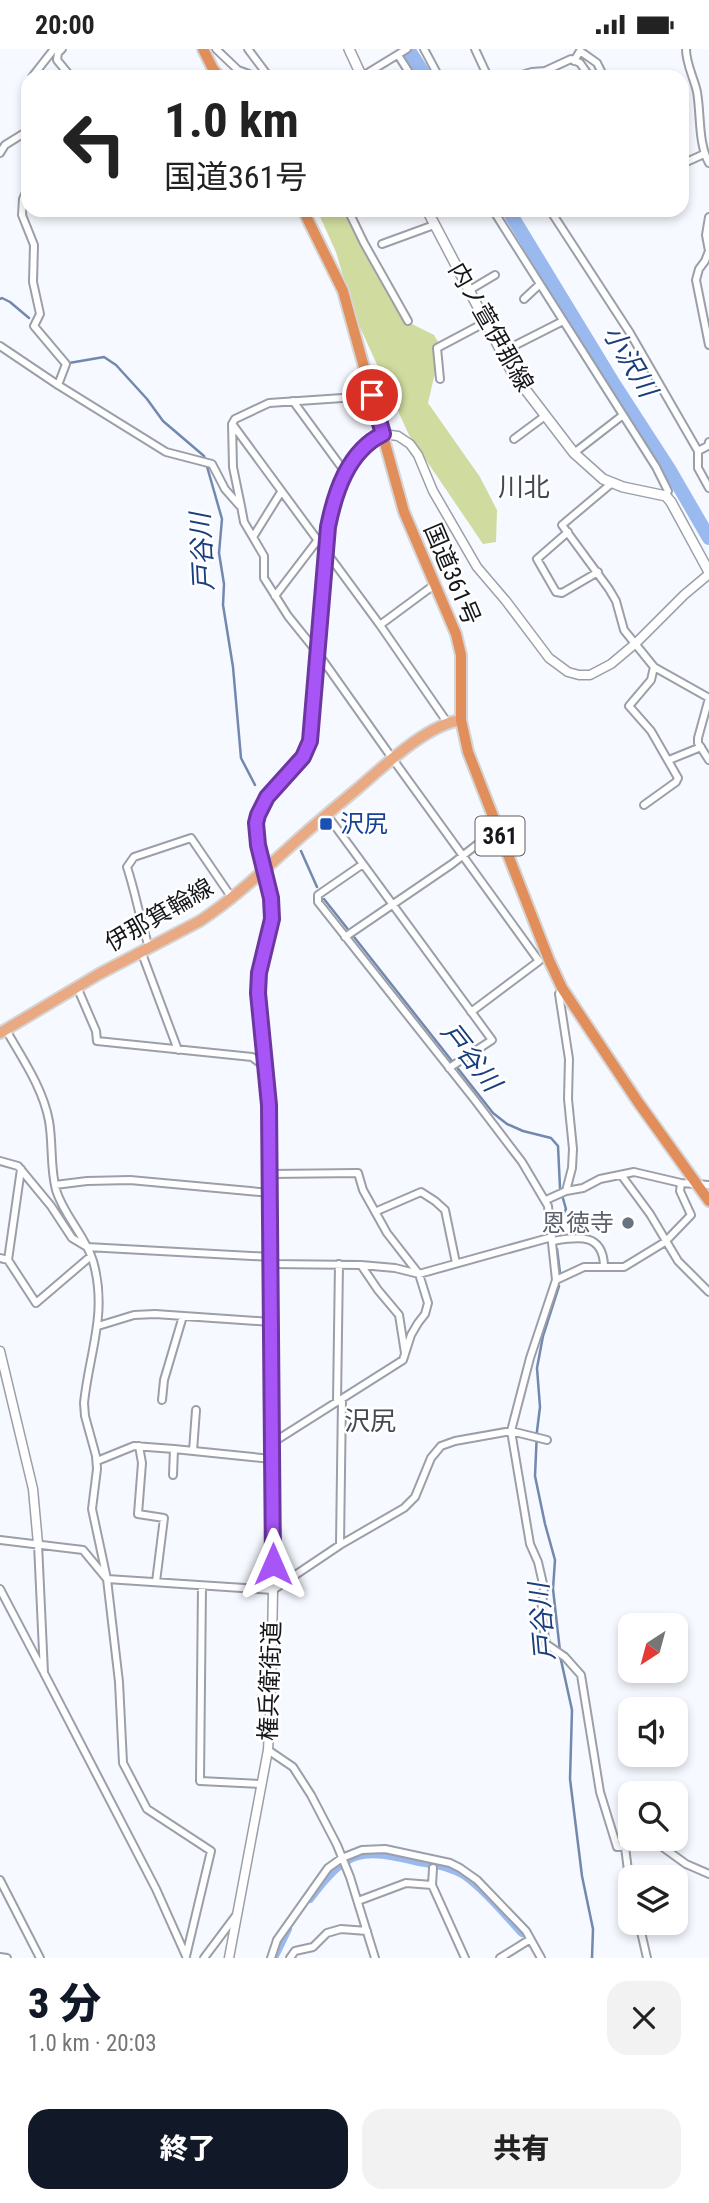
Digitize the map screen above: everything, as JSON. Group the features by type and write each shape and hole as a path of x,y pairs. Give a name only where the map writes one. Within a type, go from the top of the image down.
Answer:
{"highway":[{"path":"203,49 214,70"},
{"name":"国道361号","path":"306,217 342,291 404,512 452,626 461,655 461,720 468,752 544,960 638,1102 709,1201"}],"main road":[{"path":"349,49 358,70"},
{"name":"内ノ萱伊那線","path":"430,217 512,372 574,453 588,467 612,482 666,496"},
{"path":"666,496 709,573"},
{"name":"伊那箕輪線","path":"3,1031 145,949 200,921 265,870 392,758 447,722 461,720"}],"street":[{"path":"38,70 54,49"},
{"path":"62,49 57,60 65,70"},
{"path":"216,49 238,70"},
{"path":"248,49 264,70"},
{"path":"424,49 435,70"},
{"path":"475,49 485,70"},
{"path":"573,60 576,49"},
{"path":"686,49 696,90 704,154 709,163"},
{"path":"548,70 573,60 580,51 597,63 600,70"},
{"path":"373,70 402,53 409,70"},
{"path":"573,60 580,63 585,70"},
{"path":"0,153 5,145 21,137"},
{"path":"689,161 704,154"},
{"path":"709,216 706,235 709,251 707,261 699,269 696,280 709,345"},
{"path":"23,217 34,245 33,282 40,314 33,326 66,364 58,385"},
{"path":"353,217 364,243 408,321"},
{"path":"498,217 656,467 668,491 666,496"},
{"path":"555,217 630,333 698,451 698,468 709,488"},
{"path":"382,244 434,225"},
{"path":"468,291 495,275"},
{"path":"524,299 540,284"},
{"path":"502,352 563,321"},
{"path":"440,379 437,348 486,323"},
{"path":"0,346 166,452 206,462 217,472 225,489 241,506"},
{"path":"372,395 269,403 258,407 232,423 233,467 244,522 264,556 264,578 288,617 317,652 392,758 544,960 471,1012"},
{"path":"293,401 345,472"},
{"path":"574,453 623,415"},
{"path":"514,439 545,416"},
{"path":"232,423 380,625 447,722"},
{"path":"383,434 398,436 410,444 418,455 433,491 477,567 549,658 573,674 590,675 611,664 709,573"},
{"name":"権兵衛街道","path":"229,1958 268,1750 271,1694 271,1192 269,1105 258,993 259,973 272,919 271,898 258,845 256,823 267,797 303,757 310,741 328,527 345,472 372,439 383,434"},
{"path":"698,451 708,446 709,442"},
{"path":"612,482 562,525 598,572 616,601 624,630 654,667 709,698 698,738 709,759"},
{"path":"253,537 281,492"},
{"path":"568,532 537,559 556,592 562,593 598,572"},
{"path":"275,596 317,541"},
{"path":"380,625 434,585"},
{"path":"644,805 676,782 678,775 651,731 629,706 651,680 654,667"},
{"path":"669,760 701,747"},
{"path":"327,815 492,1040 452,1066"},
{"path":"348,935 452,864 497,829"},
{"path":"178,1049 145,949 136,893 127,867 134,857 191,838 232,898"},
{"path":"363,864 318,895 318,902 348,935 452,1066 522,1162 546,1200 553,1239 556,1280 530,1357 511,1431 530,1544 538,1562 544,1588 541,1612 546,1644 562,1655 581,1675 600,1791 618,1847"},
{"path":"77,987 96,1031 97,1041 252,1057 265,1067"},
{"path":"562,988 559,994 569,1059 568,1099 573,1149 572,1168 566,1191"},
{"path":"3,1031 35,1082 46,1109 50,1123 55,1185 91,1256 98,1287 98,1327 84,1403 97,1461 92,1509 107,1579 119,1682 123,1763 148,1809 211,1851 186,1957"},
{"path":"0,1161 18,1166 51,1206 72,1238 87,1247 361,1265 395,1268 419,1274 553,1239 579,1237 586,1238 598,1247 604,1259 604,1266"},
{"path":"8,1261 21,1169"},
{"path":"546,1200 566,1191 583,1188 600,1179 634,1172 681,1183 709,1185"},
{"path":"270,1174 358,1173 363,1190 387,1233 419,1274 428,1303 425,1314 411,1335 403,1360 272,1443"},
{"path":"622,1176 650,1214 678,1261 709,1291"},
{"path":"55,1185 130,1180 271,1192"},
{"path":"556,1280 578,1268 624,1267 665,1242 691,1216 680,1191 681,1183"},
{"path":"377,1212 421,1192 435,1201 444,1210 456,1263"},
{"path":"0,1258 8,1261 36,1303 91,1256"},
{"path":"339,1264 340,1545"},
{"path":"361,1265 399,1315 405,1354"},
{"path":"98,1327 134,1315 271,1322"},
{"path":"162,1401 163,1380 183,1316"},
{"path":"0,1351 33,1489 44,1673"},
{"path":"193,1451 196,1409"},
{"path":"0,1540 83,1550 107,1579 273,1590 410,1503 432,1458 441,1446 511,1431 543,1438"},
{"path":"97,1461 134,1445 272,1459"},
{"path":"139,1446 142,1463 138,1514 164,1518 156,1582"},
{"path":"173,1475 174,1449"},
{"path":"202,1586 200,1781 261,1784"},
{"path":"0,1590 156,1889 186,1957"},
{"path":"268,1750 293,1767 311,1795 342,1858 376,1958"},
{"path":"271,1958 277,1940 328,1868 342,1858 362,1850 385,1849 450,1863 477,1880 526,1931 541,1958"},
{"path":"668,1851 686,1864 709,1874"},
{"path":"433,1868 432,1885 465,1958"},
{"path":"0,1880 40,1958"},
{"path":"358,1901 405,1883 432,1885"},
{"path":"204,1958 237,1914"},
{"path":"290,1958 295,1951 313,1947 327,1933 341,1929 366,1931"},
{"path":"642,1935 647,1958"},
{"path":"500,1958 529,1940"},
{"path":"0,1957 8,1958"}],"green space":[{"path":"320,217 350,217 366,256 412,324 434,335 441,347 428,403 480,477 497,510 496,542 483,544 409,435 354,314 336,252"}],"waterway":[{"name":"小沢川","path":"408,49 422,70"},
{"name":"小沢川","path":"512,217 709,538"},
{"name":"戸谷川","path":"0,299 10,302 29,318"},
{"name":"戸谷川","path":"44,333 69,363 104,357 116,365 163,421 204,456 222,519 219,553 224,584 223,605 233,667 241,758 255,785"},
{"name":"戸谷川","path":"301,851 317,887"},
{"name":"戸谷川","path":"324,899 493,1113 507,1124 523,1131 551,1138 558,1146 560,1188 566,1209 556,1226"},
{"name":"戸谷川","path":"557,1249 560,1273"},
{"name":"戸谷川","path":"559,1286 543,1336 537,1368 540,1407 535,1476 555,1560 553,1589 561,1660 572,1710 570,1779 582,1876 593,1929 592,1958"},
{"path":"310,1899 323,1882 346,1862 369,1854 382,1855 460,1873 495,1903 522,1933"},
{"path":"274,1958 288,1929"}],"place":[{"name":"沢尻","path":"326,824"},
{"name":"恩徳寺","path":"628,1223"}],"district":[{"name":"川北","path":"524,487"},
{"name":"沢尻","path":"370,1421"}],"route":[{"path":"273,1564 269,1105 258,993 259,973 272,919 271,898 258,845 256,823 267,797 303,757 310,741 328,527 345,472 372,439 383,434 372,395"}]}
